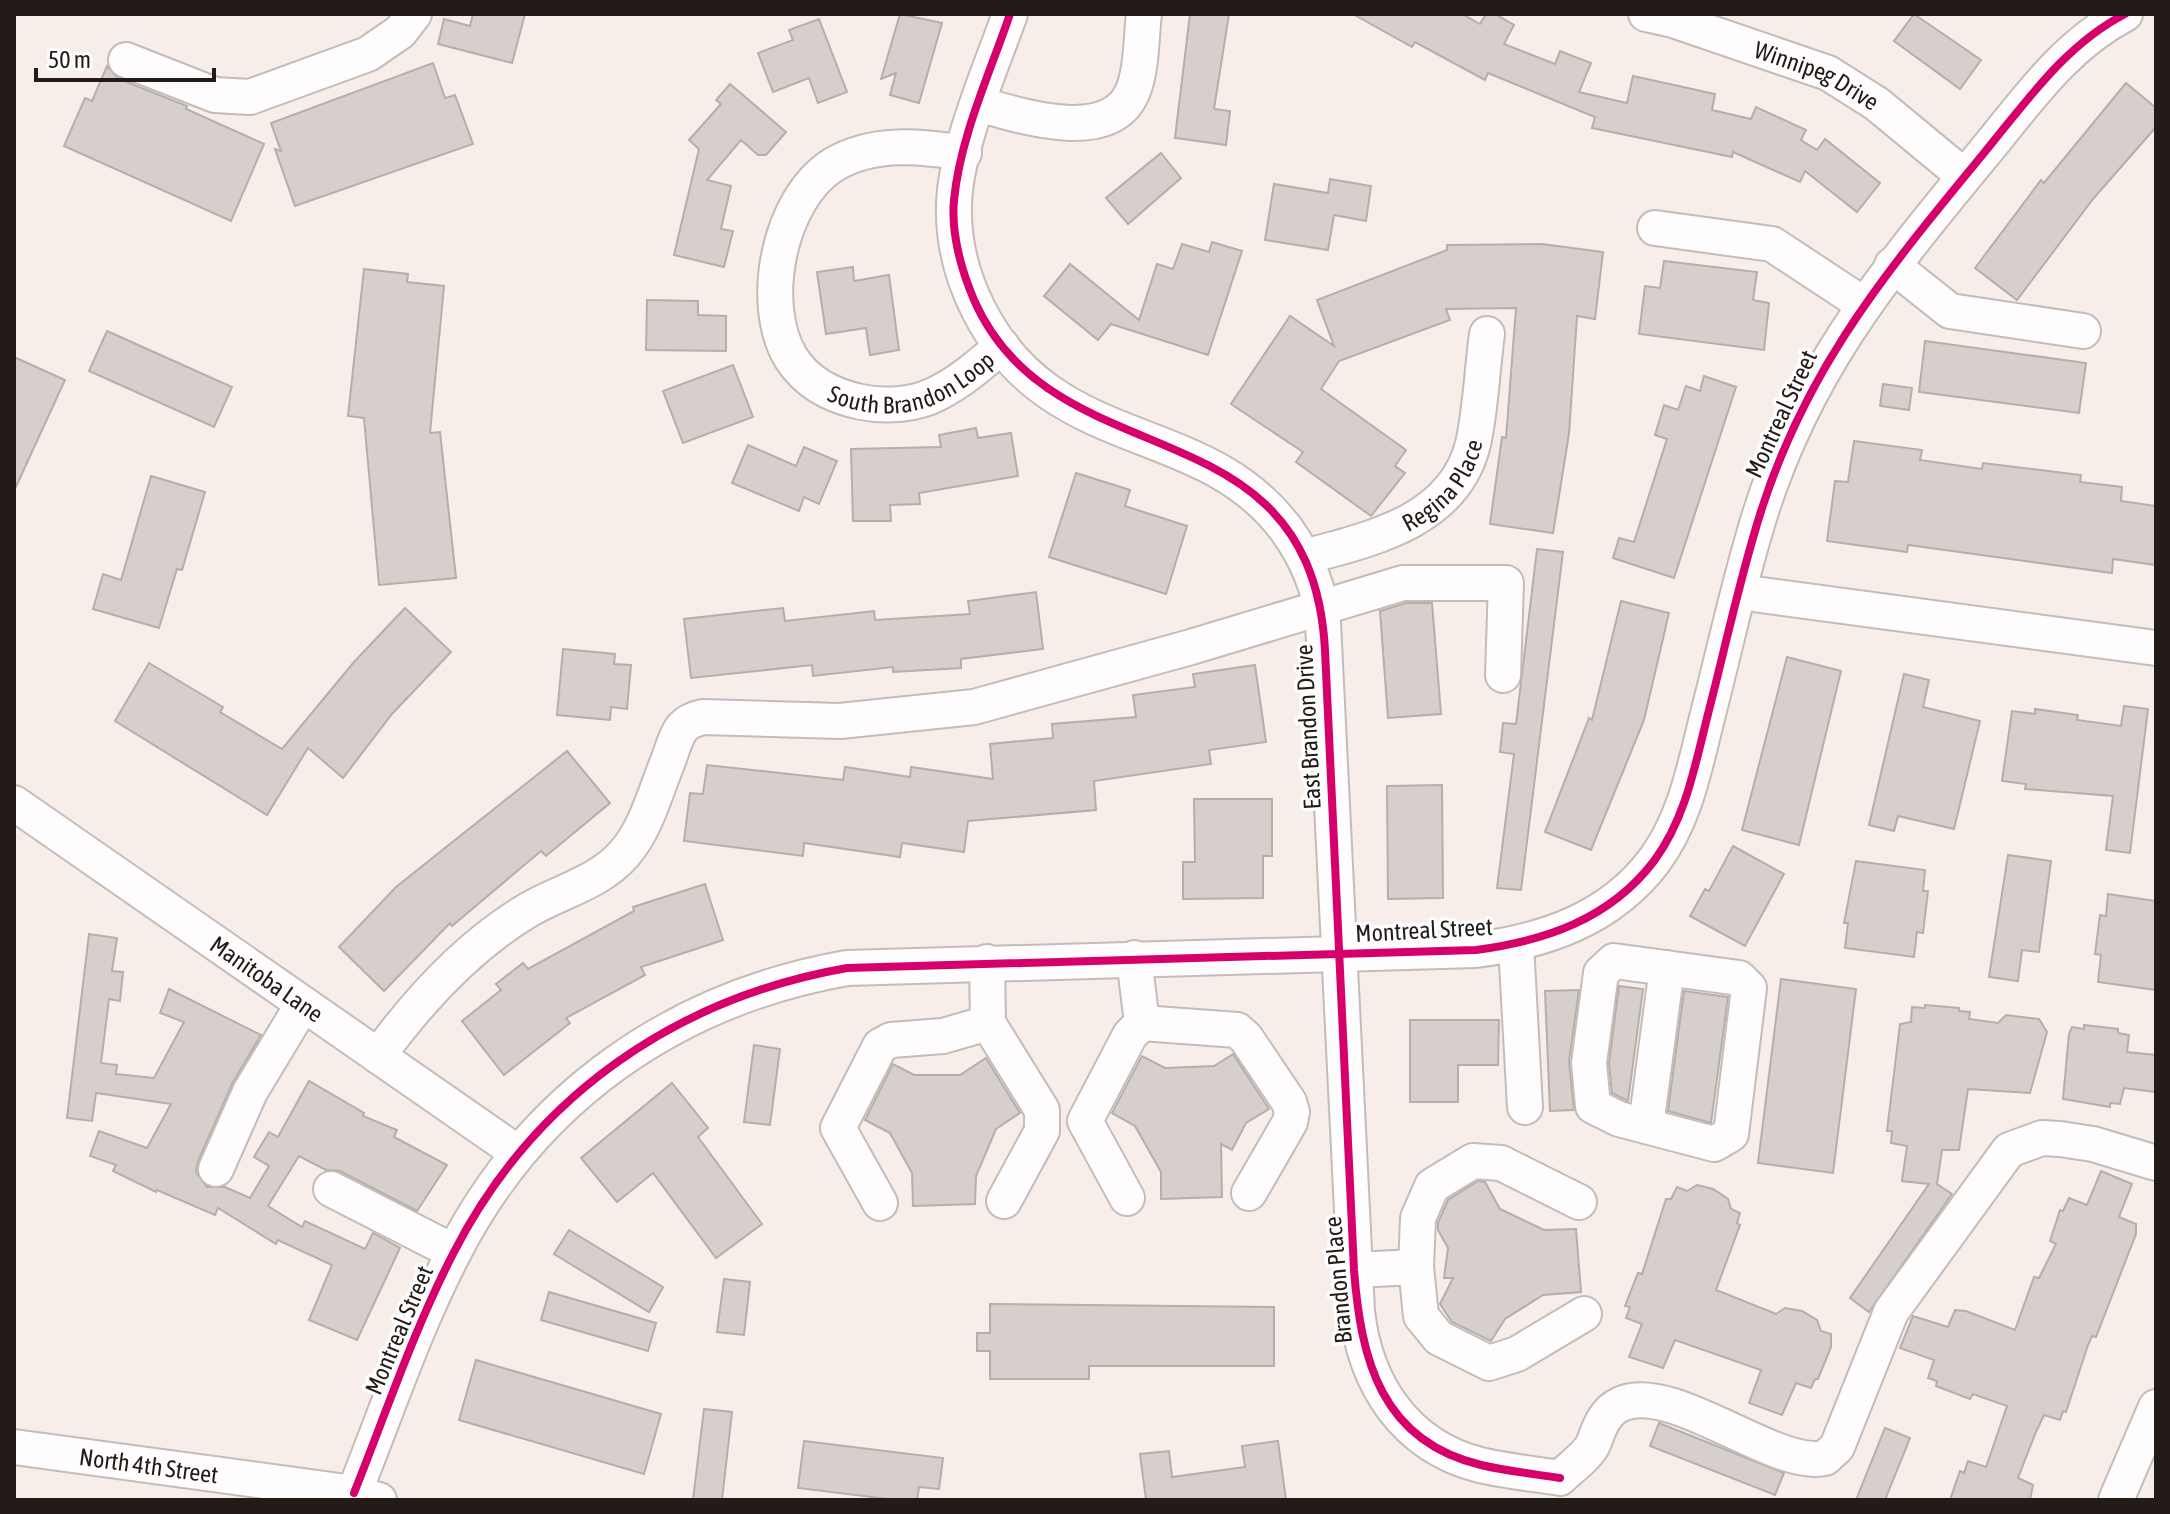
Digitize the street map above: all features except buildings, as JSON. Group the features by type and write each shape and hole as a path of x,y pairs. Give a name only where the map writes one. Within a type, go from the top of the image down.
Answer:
{"street":[{"name":"East Brandon Drive","path":"1010,14 964,153 953,203 959,258 977,306 1002,346 1049,393 1193,456 1236,479 1275,515 1304,557 1322,606 1339,954"},
{"path":"979,104 1041,119 1091,123 1118,113 1134,89 1144,14"},
{"name":"Winnipeg Drive","path":"1646,14 1693,20 1845,82 1964,176"},
{"name":"Montreal Street","path":"366,1496 454,1252 483,1201 518,1153 561,1106 613,1062 671,1026 748,992 847,968 1476,950 1516,945 1548,936 1589,917 1632,886 1655,860 1677,820 1692,777 1765,497 1795,420 1822,368 1892,265 2054,68 2093,33 2125,14"},
{"path":"126,60 215,95 250,97 368,54 400,32 412,15"},
{"name":"South Brandon Loop","path":"964,153 918,147 885,148 836,163 816,177 800,198 780,253 776,282 782,336 791,357 806,376 825,391 869,404 915,402 936,395 1002,346"},
{"path":"1655,228 1772,244 1863,304"},
{"path":"1892,265 1950,311 2083,331"},
{"name":"Regina Place","path":"1304,557 1417,519 1451,491 1472,444 1487,334"},
{"path":"378,1056 418,1004 488,938 528,910 595,878 621,858 641,830 678,735 692,720 703,717 840,721 974,707 1191,647 1403,583 1506,583 1503,675"},
{"path":"1739,592 2156,648"},
{"name":"Manitoba Lane","path":"14,803 518,1153"},
{"path":"1589,917 1614,961"},
{"path":"1516,945 1525,1107"},
{"name":"Brandon Place","path":"1339,954 1360,1336 1367,1361 1390,1407 1409,1428 1428,1443 1480,1465 1560,1478 1594,1443 1598,1426 1619,1405 1662,1402 1796,1455 1825,1458 1837,1447 1891,1312 2009,1150 2042,1138 2093,1144"},
{"path":"1134,958 1142,1023"},
{"path":"1614,961 1739,978 1749,988 1731,1134 1714,1144 1619,1119 1593,1106 1589,1063 1601,973 1614,961"},
{"path":"987,962 988,1023 1042,1110 1042,1131 1004,1201"},
{"path":"1646,1126 1667,968"},
{"path":"216,1169 250,1092 303,1004"},
{"path":"880,1203 838,1128 880,1046 898,1039 943,1036 988,1023"},
{"path":"1127,1198 1085,1121 1130,1035 1142,1023 1237,1030 1246,1038 1289,1102 1292,1112 1290,1122 1249,1193"},
{"path":"2093,1144 2156,1141"},
{"path":"2093,1144 2156,1163"},
{"path":"1579,1202 1501,1163 1473,1161 1432,1186 1418,1218 1416,1267 1421,1316 1439,1338 1489,1363 1517,1354 1584,1314"},
{"path":"331,1189 454,1252"},
{"path":"1354,1270 1416,1267"},
{"path":"2116,1500 2156,1407"},
{"name":"North 4th Street","path":"14,1447 366,1496"}],"cycle path":[{"path":"1010,14 969,129 957,176 954,225 958,251 974,300 1012,358 1061,397 1229,477 1276,515 1309,570 1325,650 1354,1270 1357,1303 1371,1365 1383,1392 1399,1416 1420,1437 1447,1453 1481,1465 1560,1478"},
{"path":"354,1493 426,1311 454,1252 487,1196 525,1146 568,1101 616,1063 669,1030 725,1003 784,982 847,968 1476,950 1551,933 1597,912 1617,898 1654,861 1682,809 1735,604 1771,481 1818,379 1877,288 2031,95 2065,58 2103,27 2125,14"}]}
